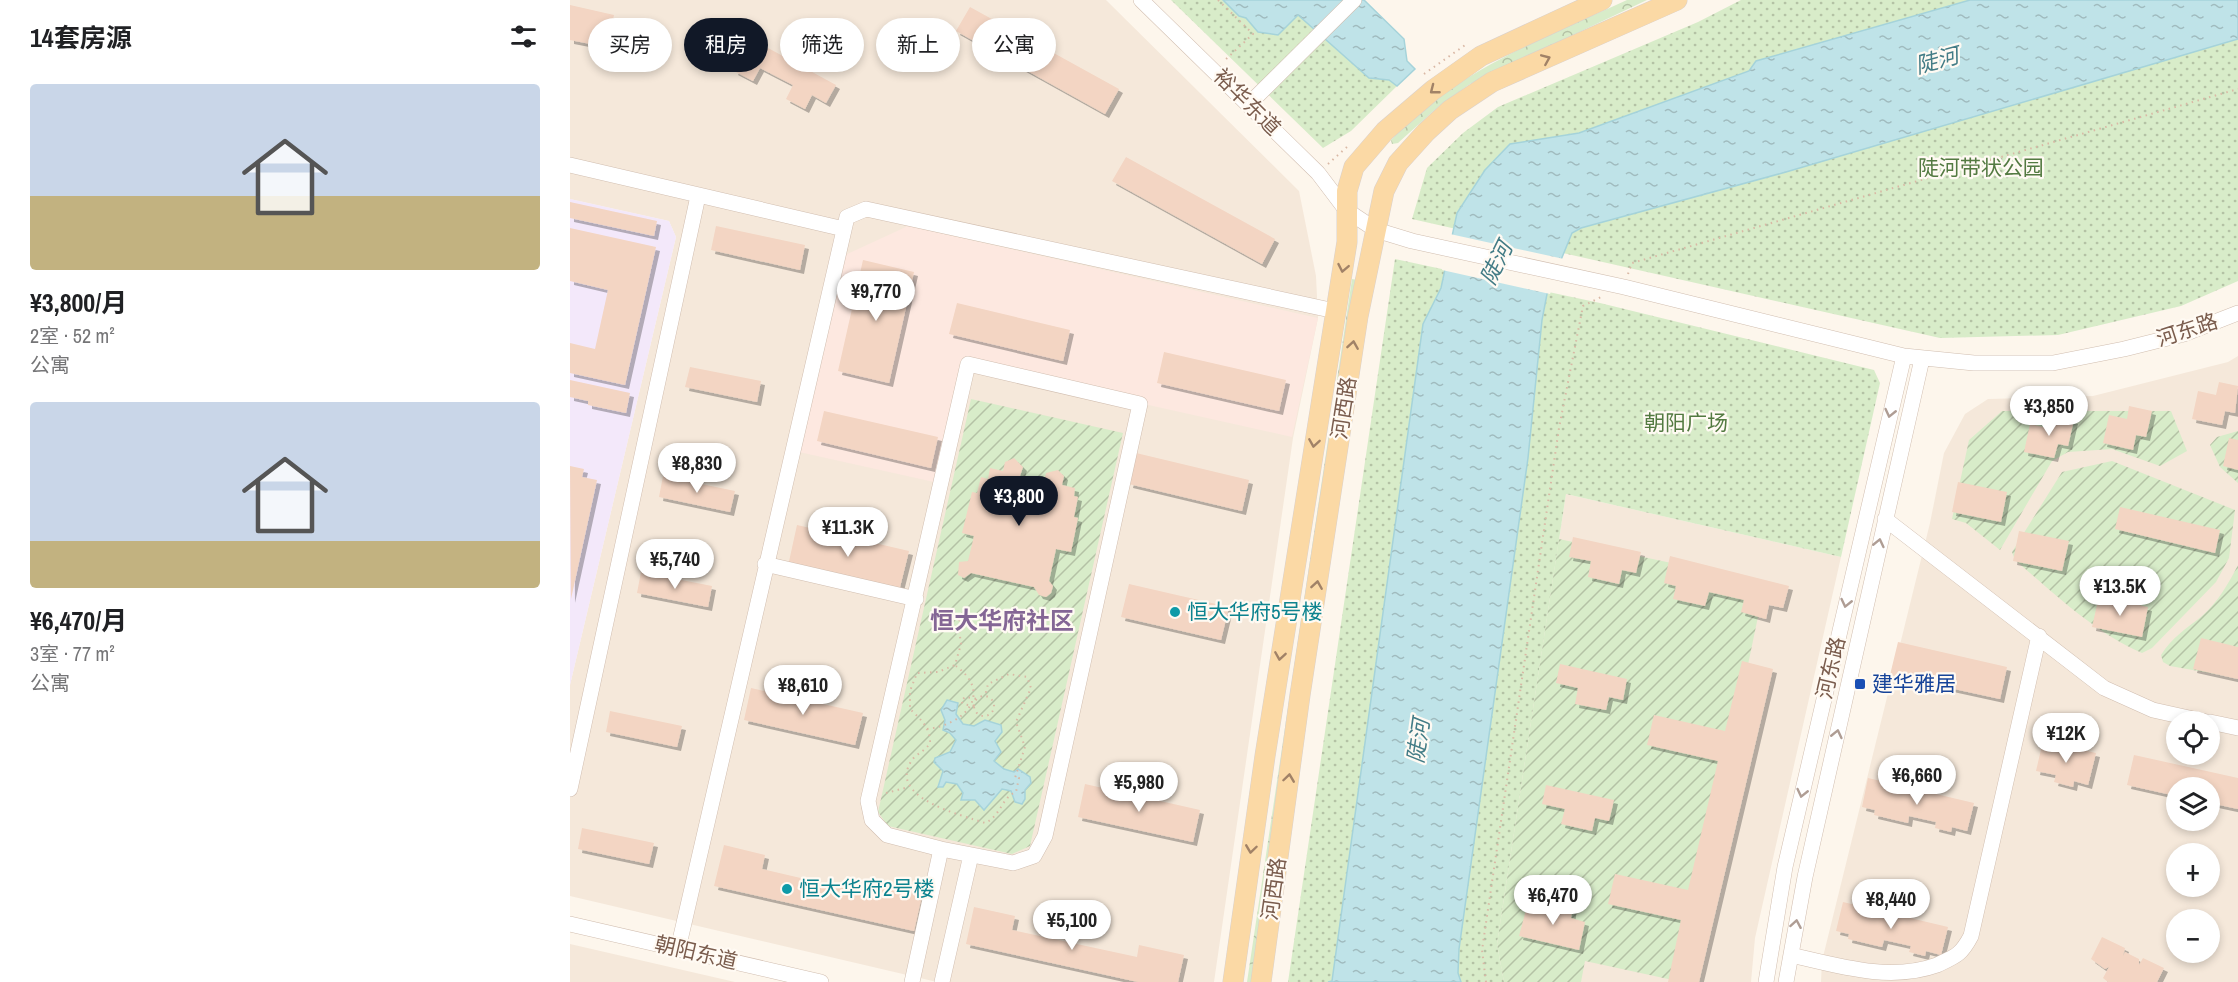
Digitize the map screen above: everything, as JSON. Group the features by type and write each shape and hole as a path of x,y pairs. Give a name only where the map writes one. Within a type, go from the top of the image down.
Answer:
{"main road":[{"name":"河西路","path":"1233,982 1264,756 1347,243 1346,210 1354,167 1385,131 1433,90 1481,56 1602,0"},
{"name":"河西路","path":"1261,982 1302,684 1358,316 1384,190 1398,163 1426,132 1450,110 1492,82 1677,0"}],"street":[{"name":"裕华东道","path":"1141,0 1318,173 1346,210 1376,230 1412,241"},
{"path":"1249,104 1354,0"},
{"path":"570,165 844,229"},
{"path":"570,789 698,196"},
{"path":"678,948 847,217 866,209 1335,310"},
{"name":"河东路","path":"1412,241 1624,287 1923,359 1974,363 2054,363 2124,350 2184,334 2238,314"},
{"name":"河东路","path":"1766,982 1785,867 1904,356"},
{"name":"河东路","path":"1786,982 1805,877 1923,359"},
{"path":"968,364 1140,404 1045,836 1034,856 1013,863 941,849 887,835 872,820 868,801 916,599 968,364"},
{"path":"1885,519 2104,688 2153,710 2166,713"},
{"path":"765,564 916,599"},
{"path":"1791,955 1889,977 1918,974 1962,953 1971,936 2039,636"},
{"path":"2220,724 2238,728"},
{"path":"912,982 941,849"},
{"path":"942,982 971,855"},
{"name":"朝阳东道","path":"570,924 821,982"}],"path":[{"path":"1218,0 1253,34 1223,61"},
{"path":"1486,982 1482,950 1535,581 1559,428 1583,306 1624,287 1632,263 2238,89"},
{"path":"955,665 961,645 958,621 965,617"},
{"path":"927,729 944,727 964,715 973,693 973,684 969,675 955,665"},
{"path":"955,665 938,672 917,673 910,691 910,709 927,729 930,744 910,762 910,787 919,797 985,823 996,818 1008,795 1016,792 1019,778 1015,778 1017,767 1025,747 1016,722 1031,688 1027,677 1009,674 998,677 988,684 985,696"},
{"path":"985,696 993,705 990,713 980,715 974,706 961,701 965,697 977,699 985,696"},
{"path":"974,706 977,699"},
{"path":"885,792 910,787"}],"shaded area":[{"path":"570,0 1106,0 1299,191 1316,276 1318,318 1293,438 1214,982 937,982 570,896 570,685 676,237 669,221 570,199"},
{"path":"570,199 669,221 676,237 570,685"},
{"path":"908,226 1318,318 1292,437 960,363 934,482 799,452 843,256"},
{"path":"2238,356 2238,982 1821,982 1822,961 1930,523 1944,453 1965,414 1988,399 2093,396 2228,362"},
{"path":"1566,494 1841,557 1755,938 1751,982 1504,982 1497,944"},
{"path":"570,944 735,982 570,982"}],"green space":[{"path":"1171,0 1223,0 1239,16 1297,14 1369,78 1389,80 1397,86 1351,131 1323,148"},
{"path":"1627,0 1647,0 1470,84 1439,106 1398,143 1392,144 1391,140 1417,115 1472,75 1532,43"},
{"name":"陡河带状公园","path":"1741,0 2238,0 2238,281 2181,306 2058,335 1940,338 1412,219 1427,168 1463,133 1498,107 1698,22"},
{"name":"朝阳广场","path":"1395,259 1600,303 1874,370 1880,383 1841,557 1566,494 1497,944 1504,982 1288,982"},
{"path":"1352,279 1358,280 1254,982 1247,982"},
{"path":"971,399 1123,433 1030,846 1012,854 888,826 878,812"},
{"path":"2002,411 2171,411 2187,451 2160,466 2112,449 2068,452 2052,461 2000,550 1966,523 1952,519 1969,440"},
{"path":"2238,431 2238,483 2220,467 2210,445 2217,437"},
{"path":"2112,461 2235,510 2229,558 2216,582 2152,648 2142,653 2091,623 2015,560 2012,552 2062,472"},
{"path":"1559,539 1765,583 1682,982 1585,961 1581,982 1504,982 1497,944"},
{"path":"2238,565 2238,678 2170,666 2163,662 2161,655 2165,649 2213,605 2227,586"}],"water":[{"path":"1223,0 1364,0 1404,39 1407,61 1415,69 1397,86 1389,80 1369,78 1298,15 1278,35 1258,32 1246,18 1239,16"},
{"name":"陡河","path":"1970,0 2238,0 2238,39 1786,172 1581,228 1572,233 1547,294 1542,320 1528,458 1459,949 1458,973 1461,982 1328,982 1332,981 1423,324 1441,288 1457,213 1485,170 1510,144 1579,133 1749,71 1756,61"},
{"path":"947,700 958,703 956,714 963,724 974,726 985,720 1001,725 1002,732 995,741 1001,752 994,761 1004,769 1014,772 1018,769 1030,777 1031,783 1025,790 1025,799 1022,804 1015,802 1011,791 1002,789 984,810 975,800 961,800 963,793 957,784 946,782 943,787 938,787 943,771 934,762 935,758 950,752 956,740 950,733 943,730 945,720 941,710"}],"pier":[{"path":"1450,234 1564,259 1550,294 1442,270"}],"building":[{"path":"570,5 614,15 613,18 588,18 588,44 570,40"},
{"path":"970,7 990,18 972,18 972,40 960,33 960,24"},
{"path":"768,48 780,55 780,72 812,72 836,85 826,103 812,95 805,109 786,99 793,85 768,72"},
{"path":"1056,54 1119,89 1105,114 1030,72 1056,72"},
{"path":"736,72 758,72 753,81"},
{"path":"1126,157 1275,239 1262,264 1112,181"},
{"path":"570,202 657,221 654,236 570,218"},
{"path":"716,226 805,245 800,270 711,250"},
{"path":"570,228 656,247 625,385 570,373 570,343 595,349 608,290 570,281"},
{"path":"863,260 914,272 889,383 838,371"},
{"path":"957,303 1070,330 1063,361 949,334"},
{"path":"1164,352 1286,380 1279,411 1157,383"},
{"path":"690,367 761,381 757,402 685,387"},
{"path":"570,380 630,393 626,413 588,405 588,401 570,397"},
{"path":"2219,382 2238,386 2235,413 2225,411 2222,425 2192,419 2198,391 2216,395"},
{"path":"2129,406 2152,411 2146,437 2136,435 2133,450 2103,443 2109,415 2127,419"},
{"path":"824,411 938,437 931,468 817,441"},
{"path":"2051,415 2074,420 2068,446 2058,444 2054,458 2024,452 2030,424 2048,428"},
{"path":"2229,438 2238,440 2238,470 2223,466"},
{"path":"1136,453 1249,480 1242,511 1129,484"},
{"path":"1014,458 1023,467 1020,476 1044,482 1046,473 1058,470 1064,476 1062,485 1075,488 1074,496 1078,497 1074,517 1078,518 1071,552 1056,549 1049,581 1053,586 1051,593 1046,597 1039,595 1034,587 971,573 964,578 958,575 959,562 968,561 974,536 962,533 972,492 977,493 981,477 988,479 990,468 1003,471 1005,462"},
{"path":"570,466 584,469 582,477 597,480 571,599"},
{"path":"663,476 735,491 730,512 659,497"},
{"path":"1958,482 2007,492 2001,522 1952,512"},
{"path":"2120,507 2220,530 2215,553 2115,529"},
{"path":"797,525 909,551 899,591 788,566"},
{"path":"2019,531 2069,541 2062,571 2013,561"},
{"path":"1573,537 1641,552 1636,573 1622,570 1619,584 1588,577 1591,561 1569,557"},
{"path":"1670,556 1789,586 1783,608 1769,605 1766,619 1741,612 1744,600 1709,592 1705,606 1673,599 1676,586 1664,583"},
{"path":"641,572 712,586 708,607 637,593"},
{"name":"恒大华府5号楼","path":"1129,584 1229,607 1221,640 1121,617"},
{"path":"2099,596 2148,607 2142,637 2092,627"},
{"path":"2201,638 2238,647 2238,679 2193,669"},
{"path":"1898,642 2007,667 2000,699 1890,675"},
{"path":"1742,661 1773,669 1699,982 1668,982 1681,920 1608,904 1615,874 1688,890 1718,761 1647,745 1654,715 1725,731"},
{"path":"1560,664 1627,679 1623,700 1609,697 1606,710 1575,704 1578,688 1556,683"},
{"path":"751,688 863,713 855,745 744,720"},
{"path":"610,711 682,726 677,747 606,732"},
{"path":"2043,741 2096,753 2088,785 2074,781 2073,787 2054,782 2056,775 2036,771"},
{"path":"2134,755 2166,762 2166,765 2179,765 2238,778 2238,809 2220,805 2220,777 2166,777 2166,794 2127,785"},
{"path":"1868,778 1974,803 1967,831 1952,827 1951,832 1935,828 1936,822 1909,816 1908,823 1874,815 1875,810 1862,807"},
{"path":"1085,784 1200,810 1193,842 1078,817"},
{"path":"1546,785 1614,800 1609,821 1595,818 1592,831 1561,824 1565,809 1542,804"},
{"path":"582,828 654,843 649,864 578,849"},
{"name":"恒大华府2号楼","path":"724,845 765,855 762,869 878,896 881,882 923,891 914,931 714,886"},
{"path":"1551,902 1573,907 1571,918 1585,922 1579,950 1519,936 1527,906 1549,911"},
{"path":"1843,902 1948,927 1941,955 1926,951 1925,956 1909,952 1911,946 1884,940 1882,947 1848,939 1849,934 1836,931"},
{"path":"974,907 1015,916 1012,930 1137,957 1139,945 1184,955 1178,982 1138,982 966,944"},
{"path":"2102,937 2125,948 2123,956 2125,952 2139,959 2139,965 2143,958 2164,968 2157,982 2108,982 2103,978 2109,967 2105,969 2091,959"}],"place":[{"name":"恒大华府5号楼","path":"1175,612"},
{"name":"建华雅居","path":"1860,684"},
{"name":"恒大华府2号楼","path":"787,889"}],"district":[{"name":"恒大华府社区","path":"1002,621"}]}
